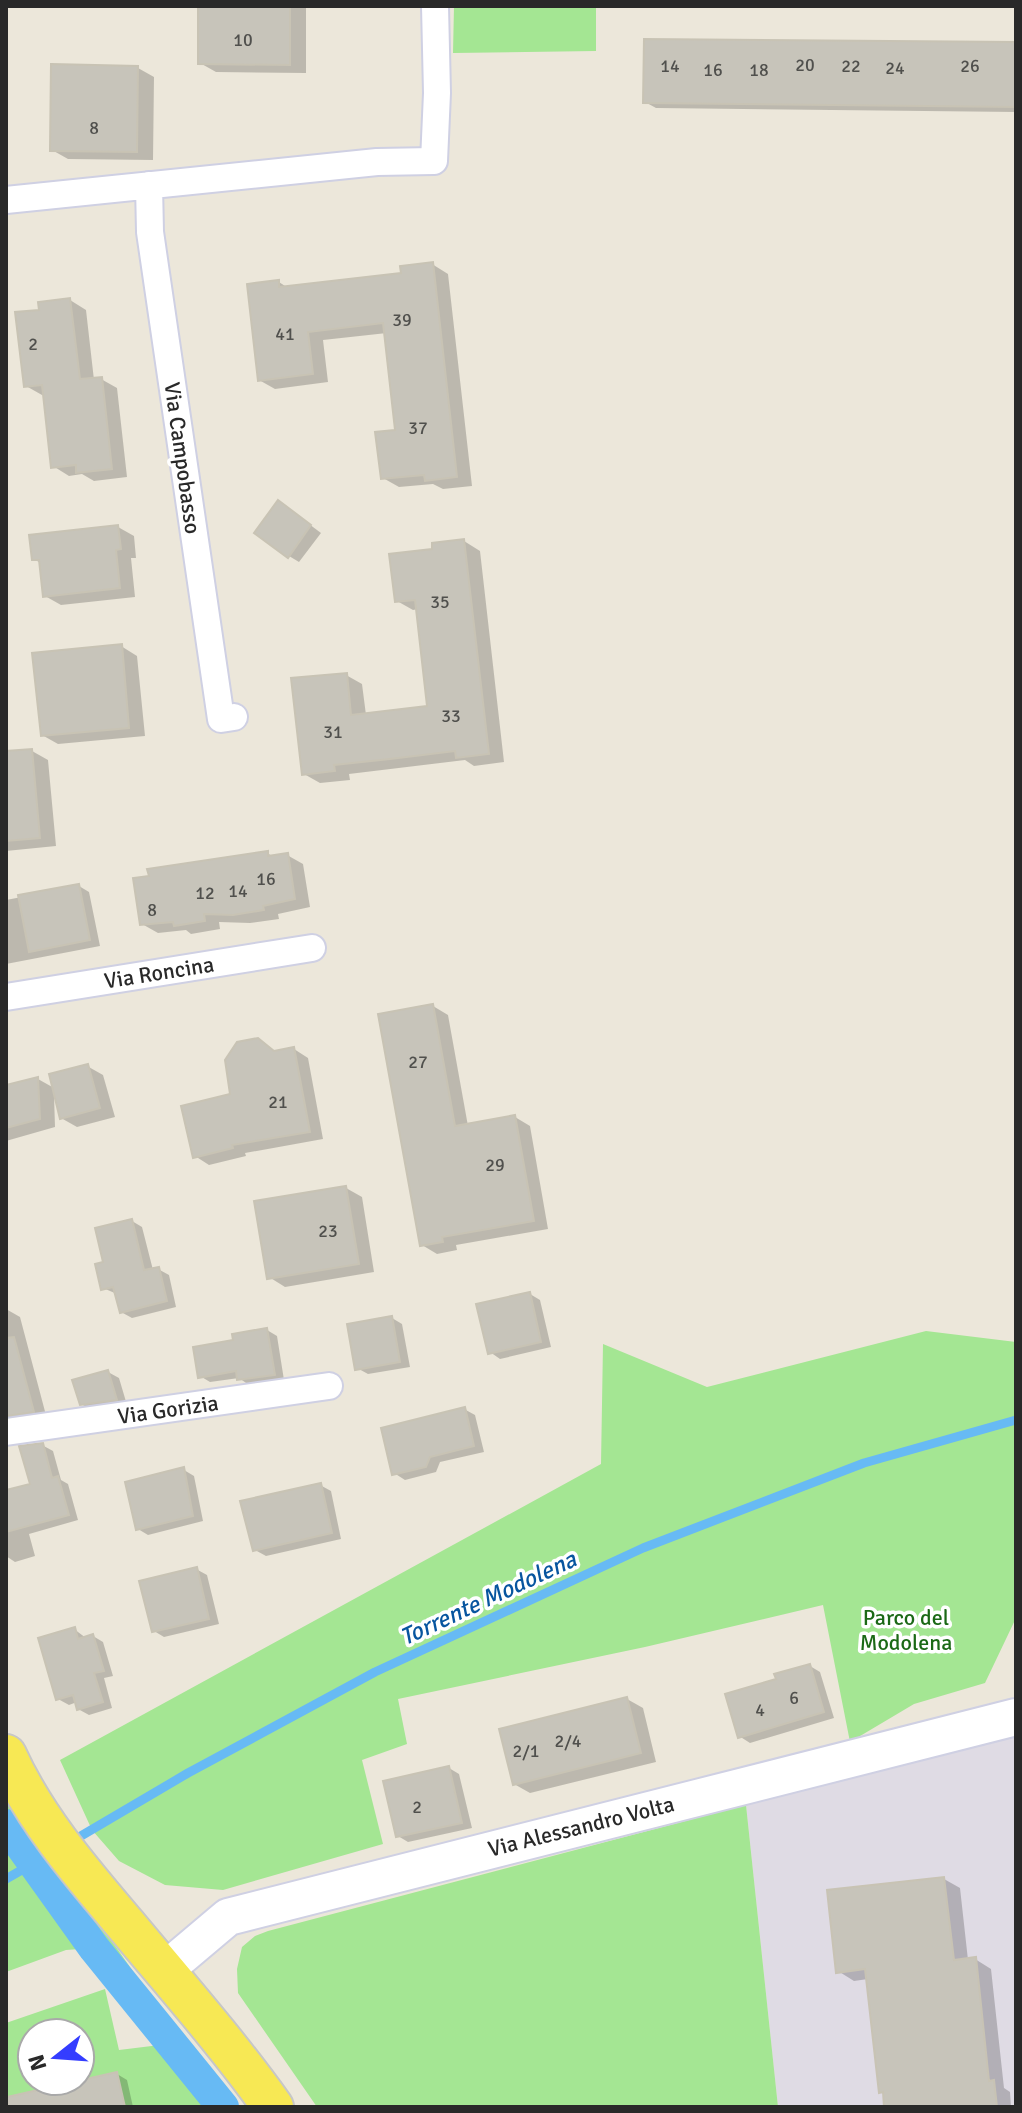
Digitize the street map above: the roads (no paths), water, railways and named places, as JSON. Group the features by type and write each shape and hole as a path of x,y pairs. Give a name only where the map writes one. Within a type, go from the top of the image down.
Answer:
{"main road":[{"path":"15,1782 86,1878 273,2107"}],"street":[{"path":"6,200 377,162 434,161 437,93 435,6"},
{"name":"Via Campobasso","path":"149,185 150,232 221,719 234,717"},
{"name":"Via Roncina","path":"6,997 312,948"},
{"name":"Via Gorizia","path":"6,1432 329,1386"},
{"name":"Via Alessandro Volta","path":"164,1971 228,1917 1016,1717"}],"waterway":[{"name":"Torrente Modolena","path":"69,1843 188,1773 375,1672 643,1548 864,1463 1016,1420"},
{"path":"6,1825 94,1948 223,2107"},
{"name":"Torrente Modolena","path":"6,1879 53,1852"}],"park label":[{"name":"Parco del Modolena","path":"906,1630"}]}
